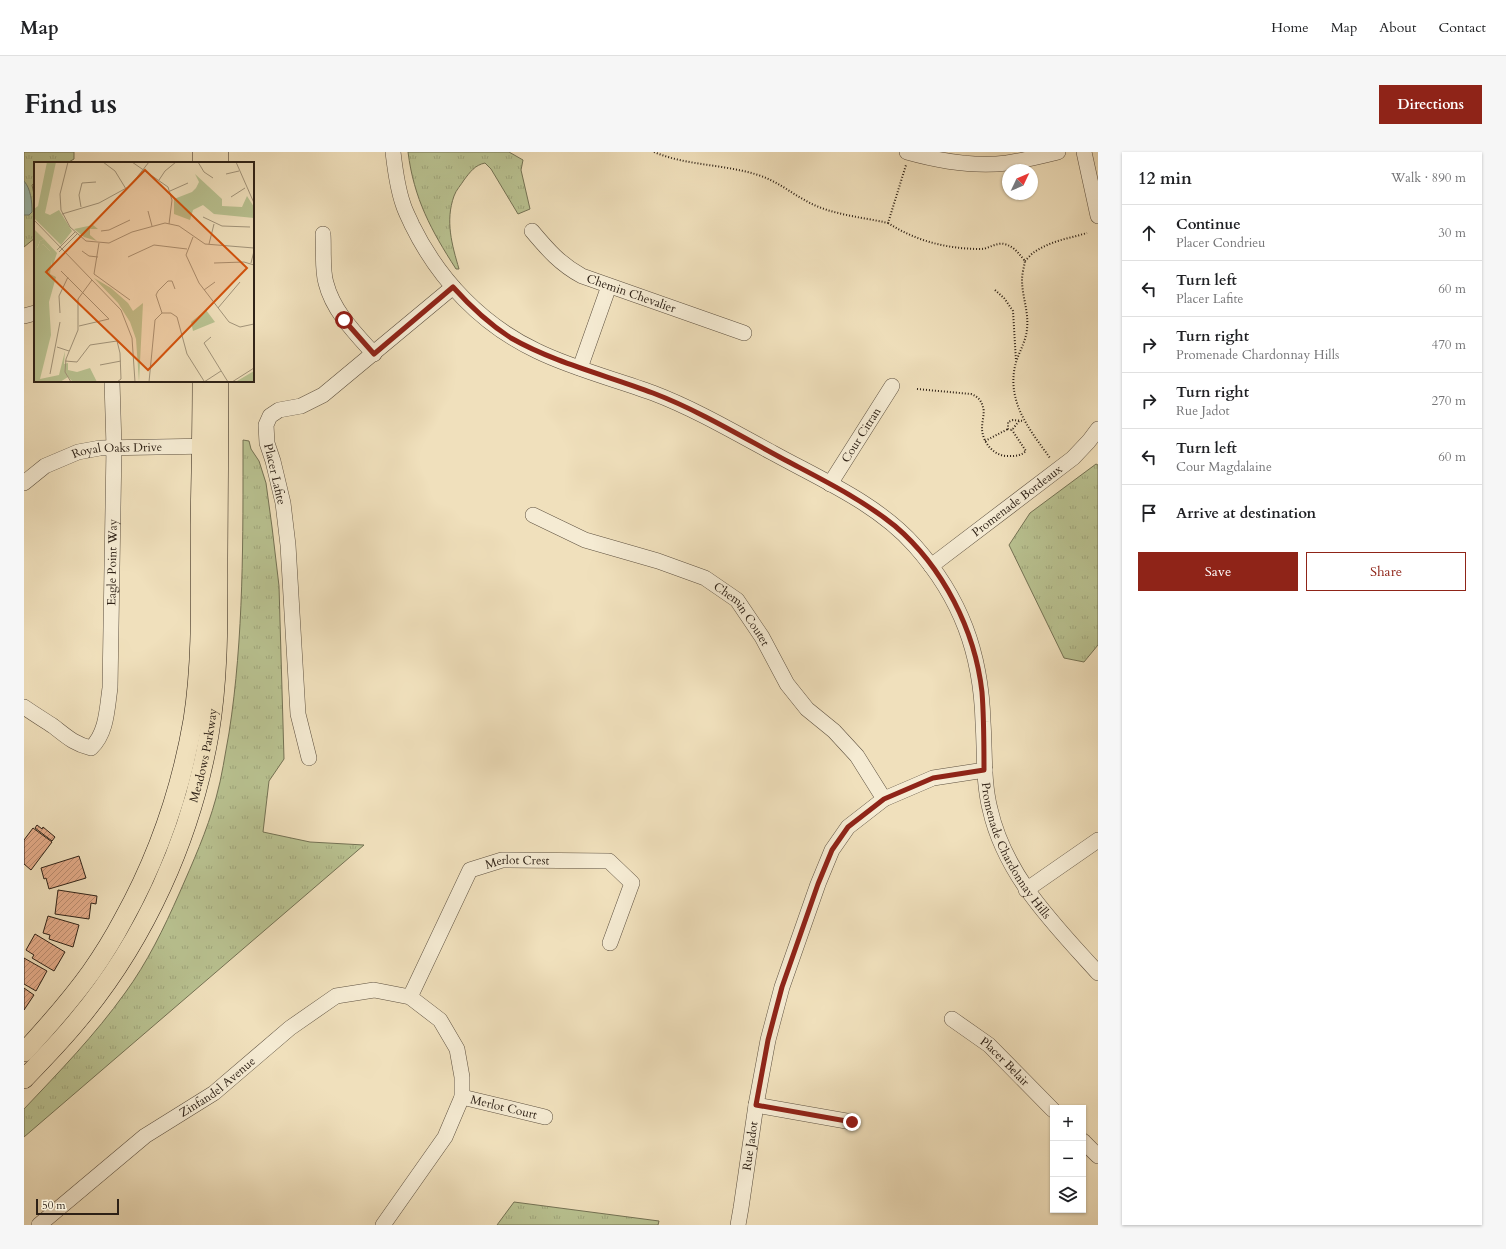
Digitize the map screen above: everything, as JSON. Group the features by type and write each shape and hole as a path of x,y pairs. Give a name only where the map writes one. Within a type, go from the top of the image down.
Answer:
{"main road":[{"name":"Meadows Parkway","path":"24,1079 78,1020 118,965 147,916 178,851 205,758 215,686 218,641 210,446 202,382"},
{"name":"Meadows Parkway","path":"24,1052 73,996 103,954 142,885 169,819 182,774 193,719 198,676 210,446 219,382"}],"street":[{"name":"Promenade Chardonnay Hills","path":"393,152 394,164 403,205 422,245 453,287 485,319 511,337 539,352 653,393 692,410 830,484 867,506 896,527 913,544 948,590 969,636 976,660 982,691 984,770 990,809 999,839 1011,865 1026,890 1042,912 1098,973"},
{"path":"907,158 976,163 1006,163 1058,152"},
{"path":"1084,152 1097,213"},
{"name":"Chemin Chevalier","path":"532,231 552,254 567,267 582,276 744,333"},
{"path":"323,234 325,282 333,303 344,320 374,354"},
{"path":"580,368 609,286"},
{"name":"Placer Lafite","path":"310,758 298,714 287,538 283,503 273,460 267,443 266,425 270,416 279,410 301,406 323,395 453,287"},
{"path":"24,316 34,313"},
{"name":"Eagle Point Way","path":"24,707 53,726 75,743 91,748 97,742 104,725 110,688 114,447 112,382"},
{"name":"Cour Citran","path":"830,484 892,386"},
{"name":"Promenade Bordeaux","path":"931,566 1073,458 1090,441 1098,430"},
{"name":"Royal Oaks Drive","path":"24,483 45,466 78,452 114,447 210,446"},
{"name":"Chemin Coutet","path":"533,515 586,540 658,561 705,578 737,600 762,637 787,684 807,709 834,731 858,756 884,799"},
{"name":"Rue Jadot","path":"738,1225 756,1105 768,1040 782,987 832,850 848,827 884,799 933,778 984,770"},
{"path":"1026,890 1098,840"},
{"name":"Merlot Crest","path":"410,997 470,870 502,860 609,861 632,883 610,943"},
{"name":"Zinfandel Avenue","path":"39,1225 145,1136 214,1093 290,1028 336,996 374,990 410,997"},
{"path":"383,1225 445,1137 462,1097 462,1077 457,1049 440,1020 410,997"},
{"name":"Placer Belair","path":"952,1020 989,1045 1050,1107"},
{"name":"Merlot Court","path":"462,1097 545,1117"},
{"path":"756,1105 852,1122"},
{"path":"1084,1141 1098,1156"}],"path":[{"path":"654,152 673,158 733,168 758,175 779,184 808,202 830,211 888,223 904,233 939,245 984,249 1003,243 1013,247 1024,261"},
{"path":"888,223 907,158"},
{"path":"1050,458 1024,421 1017,406 1014,373 1016,362 1026,337 1028,327 1022,279 1024,261 1036,251 1055,242 1087,234"},
{"path":"995,290 1004,298 1012,310 1016,362"},
{"path":"917,390 971,394 978,398 983,408 982,430 986,441 993,451 1003,456 1013,456 1022,454 1026,451 1012,430 1008,429 986,441"},
{"path":"1008,429 1008,422 1013,420 1024,421"},
{"path":"1012,430 1019,421"}],"green space":[{"path":"24,152 74,152 74,159 69,162 34,162 34,184 32,185 34,194 34,239 24,247"},
{"path":"408,152 509,152 523,160 521,170 530,209 518,214 491,169 485,163 473,169 457,190 451,205 450,233 459,269 456,269 425,214 415,185"},
{"path":"243,440 249,441 251,449 259,461 266,483 279,586 284,759 269,781 263,832 310,842 364,845 24,1137 24,1109 101,1024 133,982 148,957 179,894 212,810 220,782 229,733 238,660 242,587"},
{"path":"1096,464 1098,465 1098,645 1084,662 1064,658 1009,545 1030,513"},
{"path":"514,1202 659,1221 658,1225 497,1225"}],"water":[{"path":"24,181 30,192 32,212 29,215 24,215"}],"building":[{"path":"37,825 42,829 43,827 55,837 52,841 35,828"},
{"path":"33,828 52,842 31,870 24,864 24,840"},
{"path":"79,856 86,878 49,889 41,868"},
{"path":"58,890 97,896 96,904 91,903 89,919 55,914"},
{"path":"48,916 79,925 73,947 49,939 50,935 43,933"},
{"path":"35,934 65,952 54,971 32,958 34,955 26,950"},
{"path":"24,958 47,971 36,991 24,984"},
{"path":"24,988 34,995 24,1010"}],"route":[{"path":"344,320 374,354 453,287 485,319 511,337 539,352 653,393 692,410 830,484 867,506 896,527 913,544 948,590 969,636 976,660 982,691 984,770 933,778 884,799 848,827 832,850 818,884 782,987 768,1040 756,1105 852,1122"}]}
